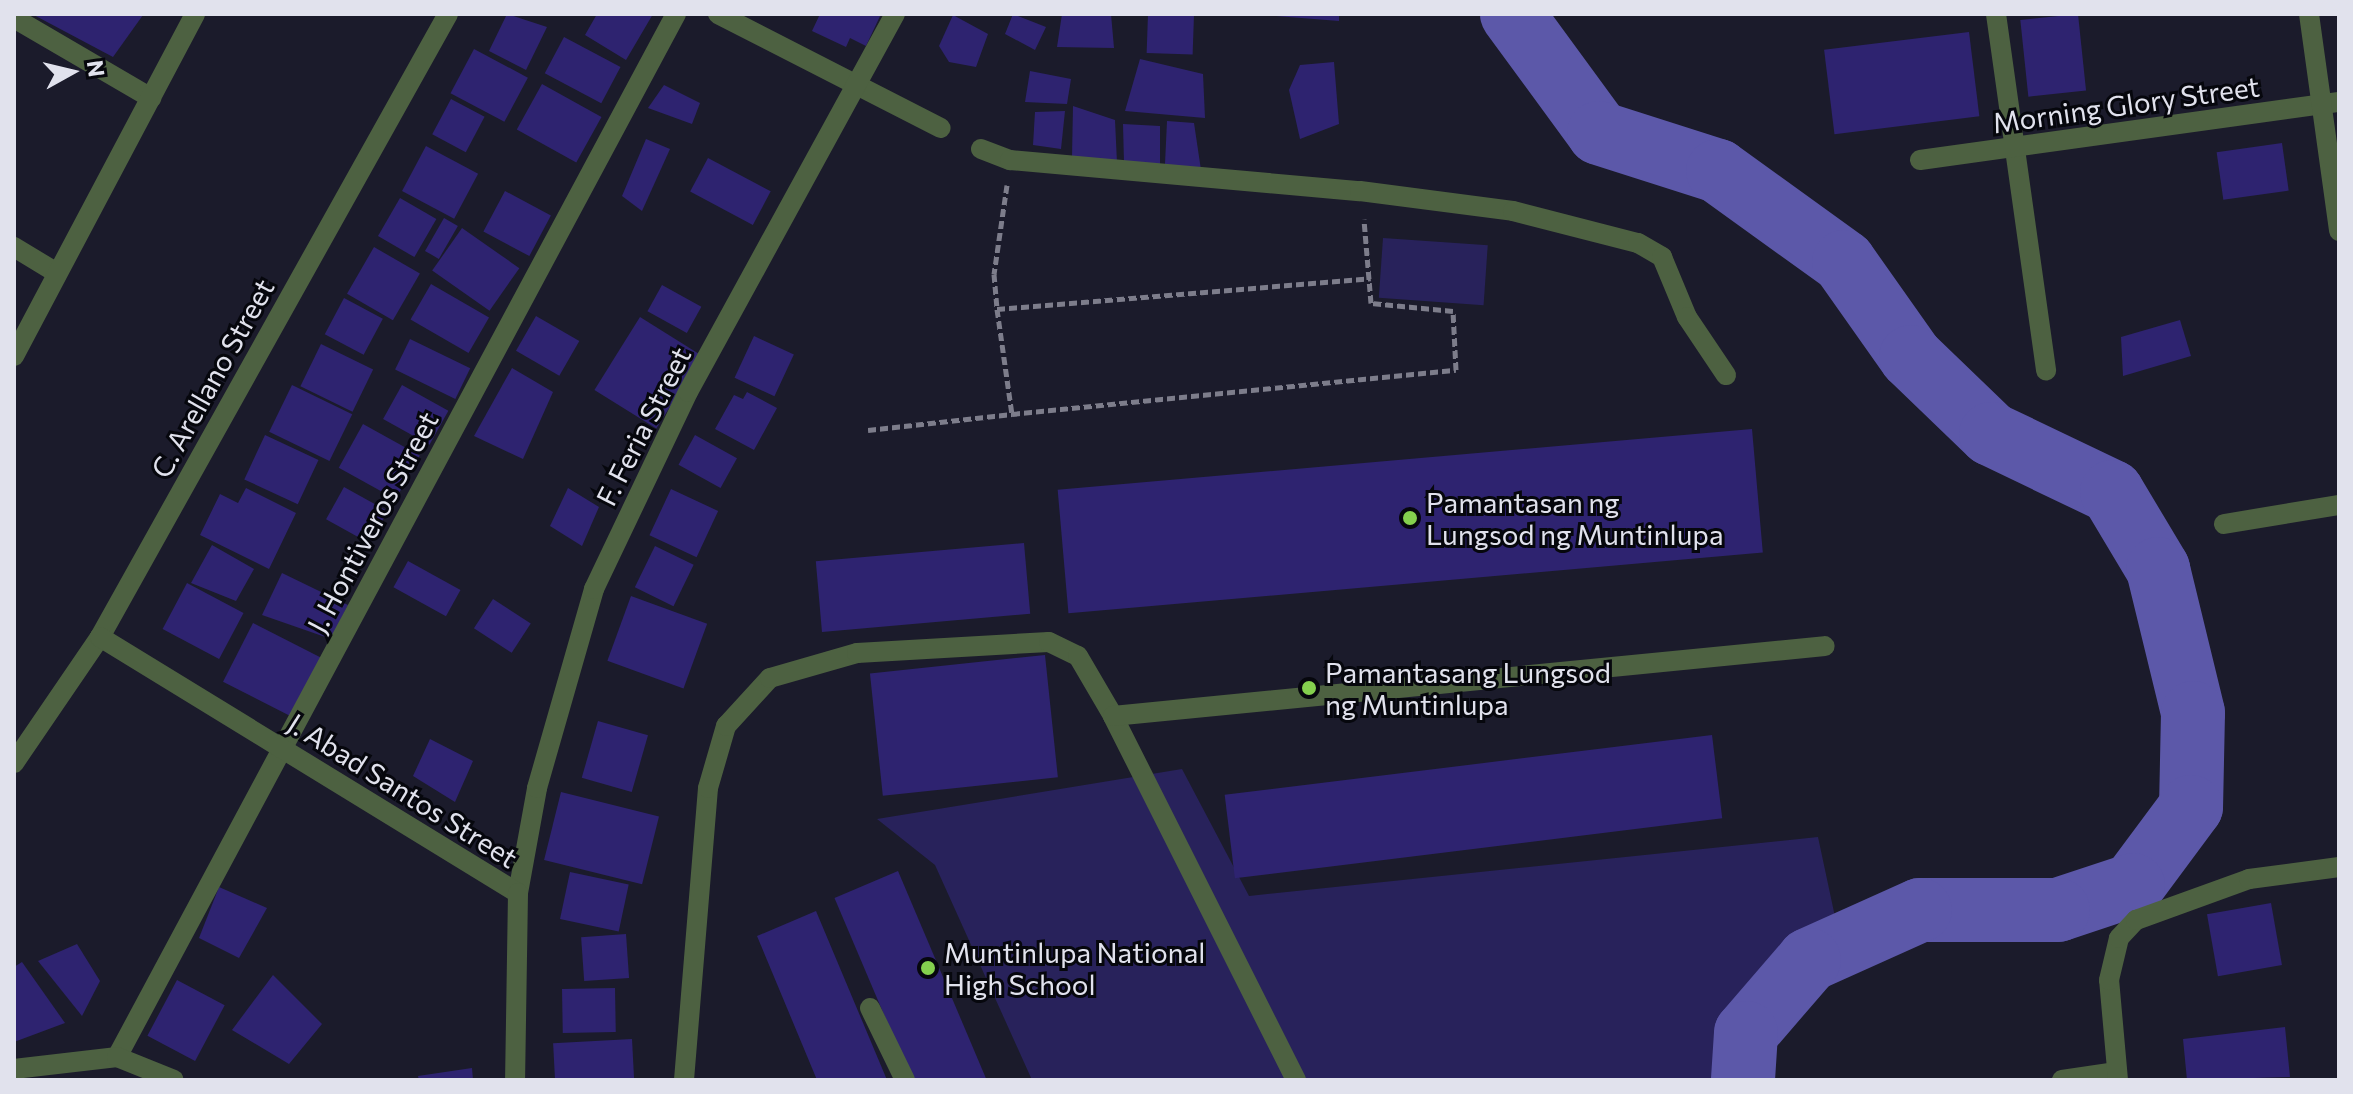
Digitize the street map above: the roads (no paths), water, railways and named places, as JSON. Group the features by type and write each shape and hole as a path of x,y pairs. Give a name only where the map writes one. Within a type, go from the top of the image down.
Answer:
{"street":[{"path":"14,356 195,14"},
{"name":"C. Arellano Street","path":"14,763 100,637 448,14"},
{"name":"J. Hontiveros Street","path":"117,1057 676,14"},
{"path":"718,14 941,128"},
{"name":"F. Feria Street","path":"518,893 537,788 594,589 688,392 861,85 895,14"},
{"path":"1996,14 2046,371"},
{"path":"2309,14 2330,103 2339,231"},
{"path":"14,18 151,98"},
{"name":"Morning Glory Street","path":"1920,160 2330,103"},
{"path":"981,149 1010,160 1360,191 1513,211 1638,243 1662,257 1687,317 1726,375"},
{"path":"14,247 57,273"},
{"path":"2224,524 2339,505"},
{"name":"J. Abad Santos Street","path":"100,637 518,893 515,1080"},
{"path":"684,1080 708,788 726,726 770,678 857,653 1049,642 1078,656 1113,716 1296,1080"},
{"path":"1113,716 1825,646"},
{"path":"2062,1080 2117,1076 2112,956 2136,920 2249,879 2339,867"},
{"path":"870,1008 905,1080"},
{"path":"14,1069 117,1057 174,1080"}],"waterway":[{"path":"1512,14 1599,133 1718,171 1844,262 1911,357 1991,434 2112,492 2158,569 2193,713 2191,807 2133,885 2058,910 1920,910 1809,960 1746,1033 1743,1080"}],"place":[{"name":"Pamantasan ng Lungsod ng Muntinlupa","path":"1410,518"},
{"name":"Pamantasang Lungsod ng Muntinlupa","path":"1309,688"},
{"name":"Muntinlupa National High School","path":"928,968"}]}
